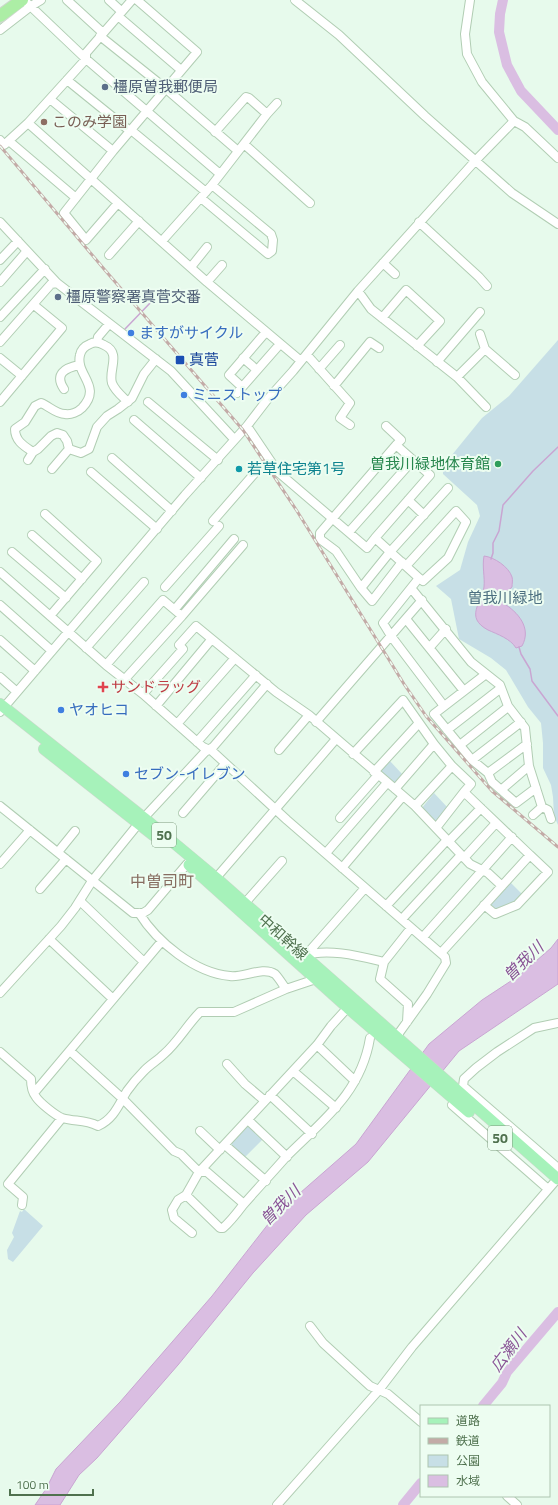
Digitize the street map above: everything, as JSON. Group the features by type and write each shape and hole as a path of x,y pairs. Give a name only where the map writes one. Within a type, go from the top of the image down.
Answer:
{"highway":[{"path":"0,6 8,0"},
{"path":"0,16 25,2"}],"main road":[{"name":"中和幹線","path":"1,709 141,821 216,878 245,903 302,960"},
{"name":"中和幹線","path":"141,821 187,864 302,960 556,1181"}],"street":[{"path":"0,30 25,2 41,0"},
{"path":"68,0 102,34 215,132 241,148 310,204"},
{"path":"109,0 120,14 181,70"},
{"path":"0,140 4,145 28,123 86,59 86,53 132,0"},
{"path":"118,203 86,240 64,213 92,179 113,150 197,52 137,0"},
{"path":"295,0 339,35 425,116 512,193 558,224"},
{"path":"470,0 465,34 467,54 482,82 514,122 525,126 558,158"},
{"path":"25,2 86,59 220,174"},
{"path":"67,80 131,130 268,254 272,251 273,240 271,234 212,185"},
{"path":"215,132 246,97 267,114"},
{"path":"50,99 113,150"},
{"path":"162,241 212,185 277,103"},
{"path":"1,709 156,529 218,460 358,291 476,160 514,122"},
{"path":"28,123 207,282 280,344 319,369 350,404 340,418 350,425"},
{"path":"9,141 76,198"},
{"path":"109,255 139,221"},
{"path":"0,222 57,283 171,371 234,439"},
{"path":"420,222 487,286"},
{"path":"0,260 18,241"},
{"path":"190,267 207,247"},
{"path":"0,282 27,251"},
{"path":"383,263 395,274"},
{"path":"207,282 222,265"},
{"path":"0,317 45,269"},
{"path":"0,342 52,284 57,283"},
{"path":"382,318 406,290 440,321 417,346"},
{"path":"358,291 371,309 457,377 486,407"},
{"path":"0,402 62,328 34,305"},
{"path":"437,362 480,312"},
{"path":"97,342 98,337 109,324"},
{"path":"266,332 229,375 240,390 280,344"},
{"path":"480,334 485,349 515,376"},
{"path":"33,452 17,440 15,429 25,422 35,406 41,404 64,414 72,414 80,410 90,395 90,388 79,364 80,356 82,350 90,344 97,342 106,346 112,352 114,359 111,378 112,383 114,388 128,402"},
{"path":"334,386 370,342 379,348"},
{"path":"319,369 340,345"},
{"path":"457,377 485,349"},
{"path":"0,358 22,376"},
{"path":"243,358 257,370"},
{"path":"69,449 81,453 89,449 97,427 107,416 128,402 144,374 156,359"},
{"path":"64,389 60,380 62,373 68,368 79,364"},
{"path":"148,402 218,460"},
{"path":"134,420 201,478"},
{"path":"247,426 278,472 367,548 430,475 396,445"},
{"path":"375,538 390,552 404,564 420,578 423,581 448,558 466,522 456,511 404,564 372,601 361,588 336,551 320,539 320,533 401,440 386,426"},
{"path":"28,460 33,452 51,436 57,433 63,435 67,441 69,449"},
{"path":"52,469 69,449"},
{"path":"112,458 172,511"},
{"path":"349,532 413,460"},
{"path":"91,472 156,529"},
{"path":"165,587 254,474"},
{"path":"361,588 390,552 448,488"},
{"path":"408,500 424,515"},
{"path":"45,514 97,561 50,616"},
{"path":"32,535 82,579"},
{"path":"175,609 234,540"},
{"path":"125,679 243,545"},
{"path":"12,552 66,598"},
{"path":"0,572 86,648 143,694 197,742 209,750 445,957 446,963 427,994 399,1033 399,1044"},
{"path":"420,578 384,623 391,636 444,706"},
{"path":"86,648 144,582"},
{"path":"411,588 446,629 471,662 500,685 508,707 526,728 530,766 536,788 542,807 548,810 551,819"},
{"path":"106,665 163,600 182,616"},
{"path":"316,722 422,600"},
{"path":"0,605 52,651"},
{"path":"406,619 464,690"},
{"path":"143,694 183,649 179,645 196,626 211,640 308,715 415,806 470,864 488,873 502,886"},
{"path":"430,647 446,629"},
{"path":"0,640 35,671"},
{"path":"156,706 211,640"},
{"path":"177,724 235,658"},
{"path":"486,674 434,714 472,760 488,773 492,782 516,803 536,788"},
{"path":"197,742 256,675"},
{"path":"0,677 17,692"},
{"path":"0,993 61,926 80,901 92,881 141,821 205,752 209,750 267,684"},
{"path":"447,730 501,688"},
{"path":"353,754 403,700 434,744 452,766 471,784 436,828"},
{"path":"460,745 508,707"},
{"path":"279,750 308,715"},
{"path":"472,760 521,722"},
{"path":"340,818 419,723"},
{"path":"216,878 336,740"},
{"path":"395,789 434,744"},
{"path":"488,773 527,744"},
{"path":"183,813 225,764"},
{"path":"415,806 452,766"},
{"path":"501,790 530,766"},
{"path":"326,853 387,783"},
{"path":"464,792 548,872 517,905 495,914 484,905"},
{"path":"342,868 403,796"},
{"path":"0,806 92,881 134,913 139,914 162,941 195,966 204,970 230,976 264,971 275,974 286,989"},
{"path":"533,815 542,807"},
{"path":"386,906 481,808"},
{"path":"402,919 462,856 496,823"},
{"path":"0,864 30,830"},
{"path":"58,852 75,831"},
{"path":"423,937 512,837"},
{"path":"441,953 530,856"},
{"path":"40,889 66,859"},
{"path":"245,903 282,861"},
{"path":"139,914 148,910 187,864"},
{"path":"302,960 365,888"},
{"path":"80,901 144,962"},
{"path":"406,1023 408,1004 380,979 384,962 411,928"},
{"path":"49,938 113,999"},
{"path":"34,1093 162,941"},
{"path":"302,960 313,953 343,954 384,962"},
{"path":"0,1052 31,1079 31,1087 35,1096 57,1115 62,1118 88,1121 98,1126 112,1116 119,1107 128,1090 143,1071 164,1054 180,1038 200,1012 234,1012 319,975"},
{"path":"192,1233 174,1218 172,1210 178,1200 186,1195 199,1172 317,1045 331,1026 351,1004"},
{"path":"556,1181 463,1086 464,1079 497,1052 534,1028 558,1023"},
{"path":"186,1195 220,1228 223,1228 229,1223 244,1204 287,1157 312,1134 336,1108 360,1073 368,1051 370,1038"},
{"path":"317,1045 355,1080"},
{"path":"70,1051 123,1099 174,1151 181,1154 199,1172 207,1172 244,1204"},
{"path":"227,1064 244,1084 267,1098 312,1134"},
{"path":"293,1071 336,1108"},
{"path":"452,1105 556,1181"},
{"path":"22,1205 23,1197 8,1184 62,1118"},
{"path":"248,1120 287,1157"},
{"path":"200,1131 266,1181"},
{"path":"277,1505 379,1390 412,1347 556,1181"},
{"path":"310,1326 323,1343 370,1386 388,1394 420,1421"},
{"path":"508,1497 517,1505"}],"green space":[{"name":"曽我川緑地","path":"558,340 558,825 554,816 551,785 543,768 541,723 528,707 506,670 491,658 459,639 451,599 436,586 460,570 468,542 480,516 477,505 443,474 443,466 482,418 509,396"},
{"path":"389,760 403,775 397,783 392,783 378,771"},
{"path":"434,793 448,808 436,824 421,809"},
{"path":"510,882 523,895 513,904 496,910 490,905"},
{"path":"246,1124 263,1139 245,1157 232,1146 231,1141"},
{"path":"24,1209 43,1226 13,1262 8,1259 7,1250 14,1237 12,1233 20,1211 22,1212"}],"water":[{"path":"484,556 501,563 512,577 512,587 502,596 503,603 514,611 522,621 525,639 522,646 516,648 507,639 488,630 477,620 476,610 484,587"},
{"path":"558,939 558,984 459,1051 368,1162 306,1215 253,1273 178,1365 97,1458 79,1475 60,1505 35,1505 46,1489 56,1469 120,1402 212,1296 276,1214 356,1144 429,1044 482,1000 520,975 551,948"}],"waterway":[{"name":"曽我川","path":"503,0 500,14 499,32 507,65 521,91 558,130"},
{"path":"125,329 152,301"},
{"path":"491,559 493,553 493,543 499,531 503,505 533,471 558,447"},
{"path":"519,647 521,654 530,669 532,681 558,716"},
{"name":"広瀬川","path":"484,1405 502,1383 507,1372 558,1312"},
{"name":"広瀬川","path":"403,1505 420,1484"}],"railway":[{"path":"0,146 243,430 297,511 404,684 426,716 492,791 558,847"}],"place":[{"name":"橿原曽我郵便局","path":"105,87"},
{"name":"このみ学園","path":"44,122"},
{"name":"橿原警察署真菅交番","path":"58,297"},
{"name":"ますがサイクル","path":"131,333"},
{"name":"真菅","path":"180,360"},
{"name":"ミニストップ","path":"184,395"},
{"name":"曽我川緑地体育館","path":"498,464"},
{"name":"若草住宅第1号","path":"239,469"},
{"name":"サンドラッグ","path":"103,687"},
{"name":"ヤオヒコ","path":"61,710"},
{"name":"セブン-イレブン","path":"126,774"}],"district":[{"name":"中曽司町","path":"162,881"}]}
